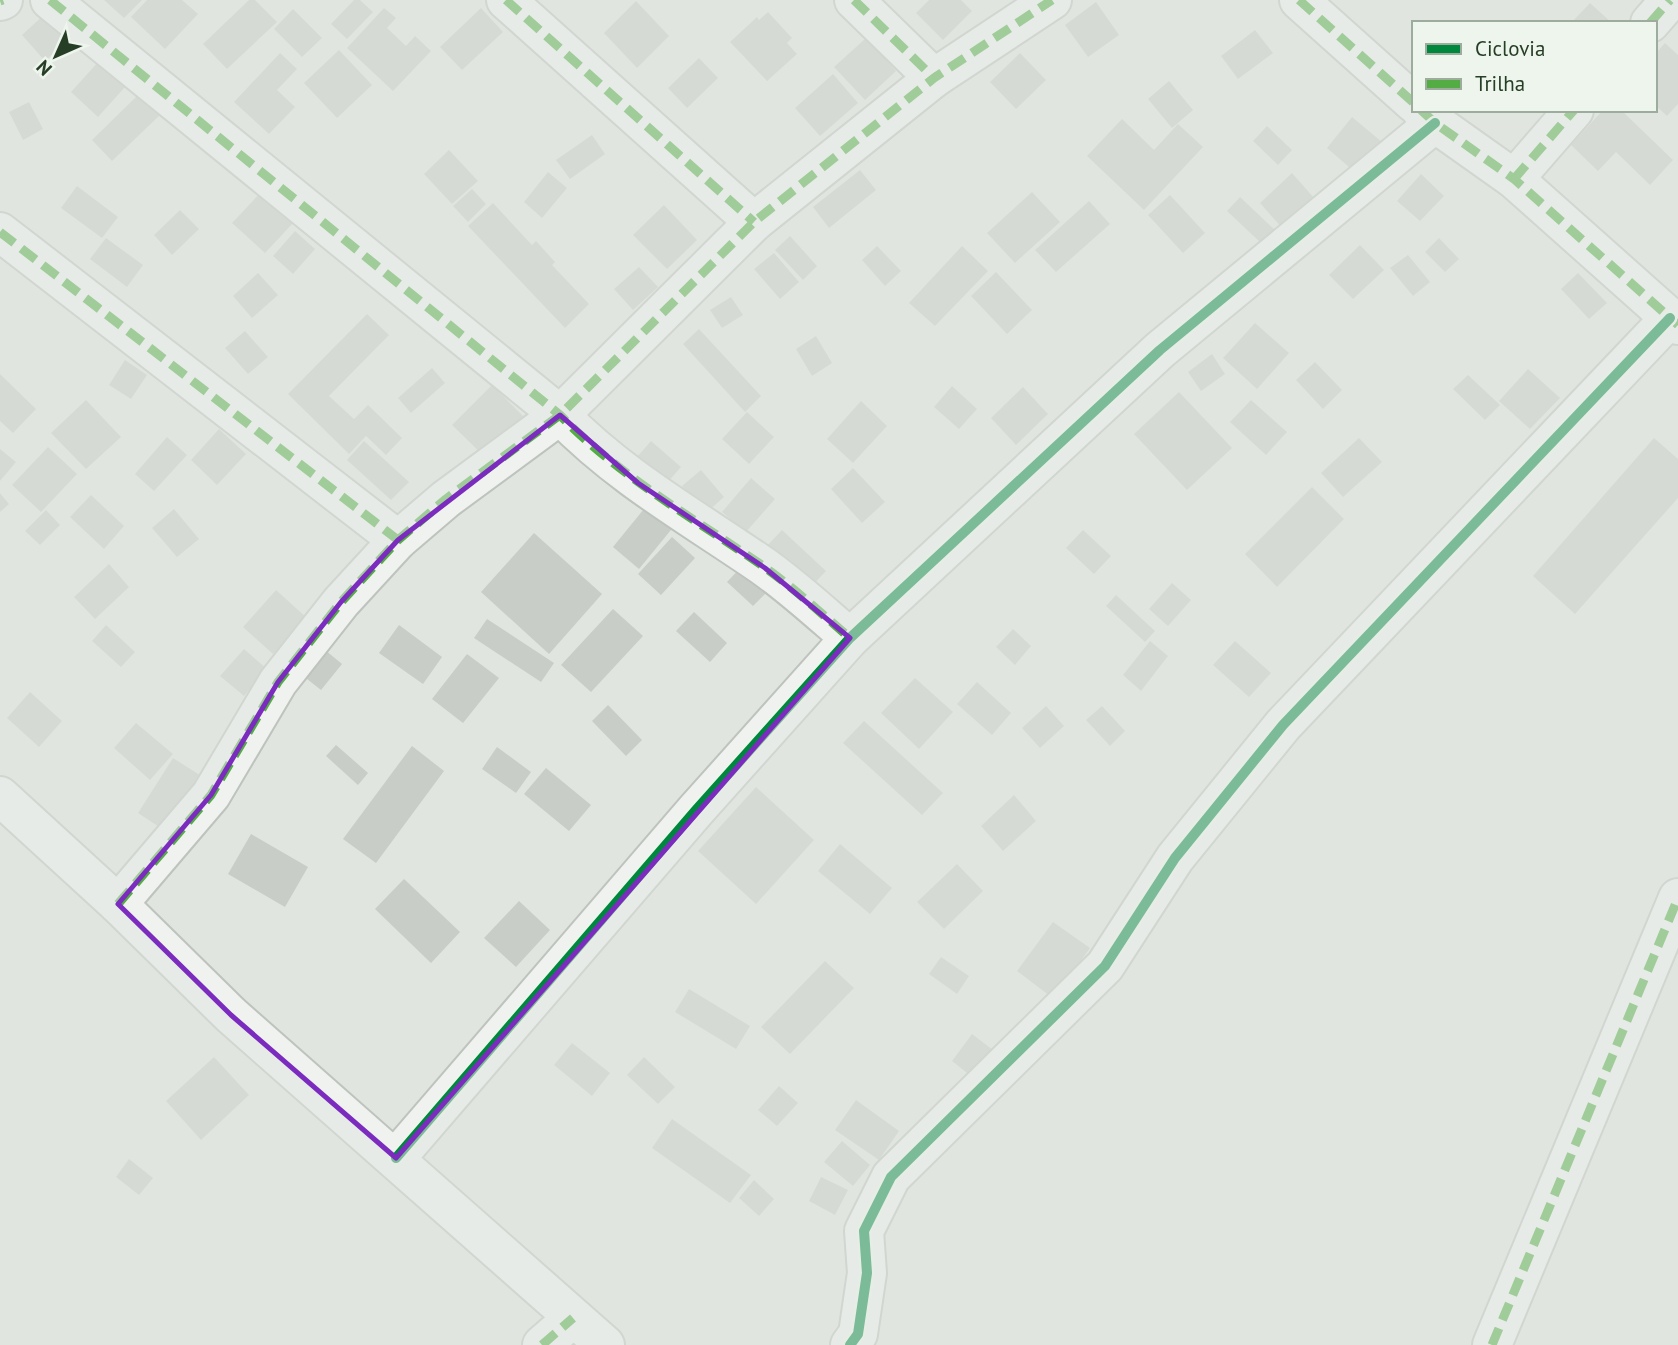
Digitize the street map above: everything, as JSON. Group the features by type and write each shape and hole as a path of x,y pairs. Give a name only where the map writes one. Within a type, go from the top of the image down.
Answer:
{"street":[{"path":"50,0 560,415 587,442 638,483 765,568 850,638"},
{"path":"506,0 754,222"},
{"path":"854,0 934,78"},
{"path":"118,904 211,794 278,682 341,602 398,540 446,499 560,415 754,222 934,78 1052,0"},
{"path":"1299,0 1412,102"},
{"path":"1652,21 1670,0"},
{"path":"396,1158 696,810 850,638 1160,350 1423,112 1514,179 1674,321 1283,725 1175,858 1105,967 891,1177 864,1231 867,1273 858,1334 850,1345"},
{"path":"1514,179 1572,112"},
{"path":"0,232 398,540"},
{"path":"0,796 118,904 232,1015 606,1345"},
{"path":"1492,1345 1678,898"},
{"path":"542,1345 573,1318"}],"highlighted area":[{"path":"560,415 638,483 765,568 850,638 396,1158 231,1015 118,904 211,795 278,682 341,602 398,540"}],"building":[{"path":"104,0 142,0 124,18"},
{"path":"147,0 182,0 198,14 165,49 131,17"},
{"path":"249,0 255,0 277,22 227,69 203,44"},
{"path":"354,0 360,0 373,12 347,39 331,24"},
{"path":"929,0 961,0 972,11 943,40 916,13"},
{"path":"636,1 669,36 637,68 604,33"},
{"path":"1096,2 1119,35 1088,57 1065,25"},
{"path":"1590,3 1610,21 1573,21"},
{"path":"384,8 396,18 387,28 406,46 415,36 431,51 393,91 347,48"},
{"path":"481,8 503,32 462,70 440,47"},
{"path":"293,9 322,38 302,57 274,29"},
{"path":"48,11 71,37 45,61 22,35"},
{"path":"768,12 792,38 787,43 797,54 767,81 730,42 757,17 759,20"},
{"path":"1255,30 1273,53 1238,79 1221,56"},
{"path":"866,38 896,71 865,100 834,67"},
{"path":"1665,43 1678,55 1678,104 1667,116 1657,107 1657,52"},
{"path":"339,50 372,85 337,118 304,83"},
{"path":"280,53 297,69 277,90 295,107 269,134 234,102"},
{"path":"1020,53 1046,80 1016,109 990,82"},
{"path":"699,58 718,78 687,108 668,88"},
{"path":"99,61 126,86 98,117 71,92"},
{"path":"833,74 858,103 820,136 795,108"},
{"path":"1169,81 1193,110 1172,128 1148,99"},
{"path":"139,94 160,115 112,161 92,140"},
{"path":"29,102 43,129 23,140 9,112"},
{"path":"1601,112 1623,112 1673,160 1650,185 1616,152 1598,171 1571,145"},
{"path":"1352,117 1382,142 1356,173 1327,148"},
{"path":"1122,119 1154,150 1178,124 1203,147 1144,210 1087,156"},
{"path":"1267,126 1292,150 1278,165 1253,141"},
{"path":"592,135 605,154 570,179 556,160"},
{"path":"449,150 478,181 452,204 424,174"},
{"path":"860,170 876,190 829,228 813,207"},
{"path":"548,172 567,188 542,218 524,202"},
{"path":"1292,173 1315,199 1282,228 1260,203"},
{"path":"1421,174 1444,196 1420,221 1397,201"},
{"path":"77,186 118,217 102,238 61,208"},
{"path":"472,189 486,204 468,222 453,206"},
{"path":"263,190 295,221 265,253 232,223"},
{"path":"1032,192 1060,222 1015,263 987,233"},
{"path":"1170,195 1205,233 1183,253 1148,215"},
{"path":"1240,197 1275,230 1262,244 1227,211"},
{"path":"1089,201 1110,224 1056,272 1035,250"},
{"path":"493,203 532,245 536,241 555,262 552,265 589,304 565,328 468,226"},
{"path":"664,205 697,240 667,269 633,235"},
{"path":"180,210 199,229 172,255 154,235"},
{"path":"295,231 315,249 293,274 273,256"},
{"path":"790,236 817,266 803,280 775,250"},
{"path":"106,238 143,265 127,287 90,259"},
{"path":"1439,238 1459,259 1445,272 1425,252"},
{"path":"1360,245 1384,270 1353,299 1329,275"},
{"path":"877,246 901,271 885,286 862,260"},
{"path":"962,246 988,271 935,326 909,303"},
{"path":"774,253 799,282 780,299 754,269"},
{"path":"1408,255 1430,282 1413,296 1390,268"},
{"path":"639,267 658,287 633,310 614,289"},
{"path":"996,272 1032,310 1007,334 971,296"},
{"path":"258,273 278,295 252,318 233,296"},
{"path":"1578,273 1607,303 1589,319 1561,289"},
{"path":"731,297 743,315 722,328 710,310"},
{"path":"367,314 389,335 329,396 354,419 368,405 402,438 386,455 366,436 349,454 288,394"},
{"path":"1255,323 1289,353 1257,389 1223,358"},
{"path":"699,329 761,396 745,412 683,344"},
{"path":"245,331 268,357 248,374 225,348"},
{"path":"816,336 832,363 812,376 796,349"},
{"path":"1212,354 1225,374 1201,391 1188,372"},
{"path":"125,360 147,375 131,399 109,385"},
{"path":"1315,362 1342,390 1323,409 1296,380"},
{"path":"432,368 445,383 411,413 398,398"},
{"path":"1528,369 1560,398 1530,429 1499,401"},
{"path":"0,374 36,409 13,433 0,421"},
{"path":"1468,375 1500,405 1485,420 1453,389"},
{"path":"492,385 529,422 490,462 452,425"},
{"path":"952,386 977,409 959,429 934,407"},
{"path":"1023,387 1048,414 1016,445 991,418"},
{"path":"1179,392 1232,448 1187,490 1134,434"},
{"path":"86,400 121,437 86,469 51,433"},
{"path":"1251,400 1287,432 1266,455 1230,422"},
{"path":"861,401 887,426 853,463 827,439"},
{"path":"747,412 774,437 749,464 722,439"},
{"path":"219,429 246,454 217,485 191,460"},
{"path":"167,437 187,455 154,491 135,474"},
{"path":"1359,438 1382,462 1343,497 1321,473"},
{"path":"1654,438 1678,459 1678,498 1575,614 1533,576"},
{"path":"364,441 409,482 391,500 347,460"},
{"path":"651,441 681,467 660,491 630,465"},
{"path":"48,447 77,474 41,512 12,485"},
{"path":"0,449 16,462 0,481"},
{"path":"853,468 885,502 862,523 831,489"},
{"path":"701,470 724,497 706,513 682,486"},
{"path":"751,478 775,499 746,532 722,512"},
{"path":"1312,487 1344,519 1277,587 1245,554"},
{"path":"0,493 9,504 0,512"},
{"path":"91,495 124,526 104,549 70,517"},
{"path":"648,504 675,525 639,569 613,547"},
{"path":"174,509 199,539 177,557 152,528"},
{"path":"46,510 60,525 40,545 25,531"},
{"path":"782,530 826,571 809,589 765,548"},
{"path":"1083,530 1111,556 1094,574 1066,548"},
{"path":"534,533 602,594 549,654 481,592"},
{"path":"672,537 695,558 661,595 638,574"},
{"path":"746,562 772,587 753,606 727,582"},
{"path":"109,564 129,587 95,619 74,597"},
{"path":"1172,583 1191,600 1168,626 1149,609"},
{"path":"276,590 307,618 273,654 243,627"},
{"path":"1116,595 1155,631 1145,642 1106,606"},
{"path":"613,609 643,636 591,692 561,665"},
{"path":"694,612 727,643 710,662 676,631"},
{"path":"487,619 554,663 541,682 474,638"},
{"path":"106,625 135,652 121,667 92,641"},
{"path":"399,625 442,657 423,684 379,653"},
{"path":"1013,629 1031,646 1015,665 996,647"},
{"path":"1150,641 1168,656 1141,691 1123,675"},
{"path":"1235,641 1271,673 1249,697 1213,665"},
{"path":"319,645 342,664 321,690 297,671"},
{"path":"244,649 267,669 244,696 220,676"},
{"path":"467,654 499,678 463,723 432,699"},
{"path":"915,678 953,712 919,749 881,713"},
{"path":"977,682 1011,713 992,735 957,704"},
{"path":"30,692 62,721 39,747 7,718"},
{"path":"608,705 642,740 626,756 592,721"},
{"path":"1046,706 1064,726 1040,748 1022,728"},
{"path":"1102,706 1125,731 1110,746 1086,720"},
{"path":"864,721 943,793 922,815 843,743"},
{"path":"136,723 173,754 150,780 114,748"},
{"path":"336,745 368,773 358,785 326,756"},
{"path":"412,746 444,771 376,863 343,839"},
{"path":"497,747 531,772 516,793 482,769"},
{"path":"173,758 203,777 167,832 138,813"},
{"path":"546,768 591,805 569,831 524,794"},
{"path":"756,787 814,840 756,904 698,851"},
{"path":"1014,795 1036,821 1003,851 981,826"},
{"path":"251,834 308,867 285,907 228,874"},
{"path":"840,844 892,888 870,914 818,871"},
{"path":"957,864 983,891 944,929 917,902"},
{"path":"404,879 460,932 431,963 375,909"},
{"path":"519,901 550,930 516,967 484,938"},
{"path":"1053,922 1090,948 1067,980 1062,1005 1017,971"},
{"path":"941,957 969,976 957,994 929,974"},
{"path":"825,961 854,988 790,1054 761,1027"},
{"path":"689,989 750,1026 736,1049 675,1012"},
{"path":"972,1034 993,1050 972,1077 952,1061"},
{"path":"572,1043 610,1073 592,1096 554,1065"},
{"path":"214,1057 249,1095 201,1140 166,1101"},
{"path":"644,1057 675,1087 658,1104 627,1075"},
{"path":"779,1086 798,1103 777,1126 758,1110"},
{"path":"856,1100 899,1131 879,1160 835,1130"},
{"path":"672,1119 751,1175 730,1203 652,1148"},
{"path":"842,1141 870,1165 853,1186 824,1162"},
{"path":"129,1159 153,1178 139,1195 116,1177"},
{"path":"821,1177 848,1190 835,1215 809,1201"},
{"path":"754,1180 774,1199 759,1216 739,1198"}],"marked path":[{"path":"50,0 560,415 607,458 774,574 850,638"},
{"path":"506,0 754,222"},
{"path":"854,0 934,78"},
{"path":"118,904 211,795 278,682 341,602 398,540 446,499 560,415 754,222 934,78 1052,0"},
{"path":"1299,0 1412,101"},
{"path":"1652,21 1670,0"},
{"path":"1423,112 1514,179 1678,325"},
{"path":"1514,179 1572,112"},
{"path":"0,232 398,540"},
{"path":"1492,1345 1678,898"},
{"path":"542,1345 573,1318"}],"cycle path":[{"path":"396,1158 696,810 850,638 1160,350 1435,123"},
{"path":"850,1345 858,1334 867,1273 864,1231 891,1177 1105,966 1175,858 1283,725 1670,318"}]}
